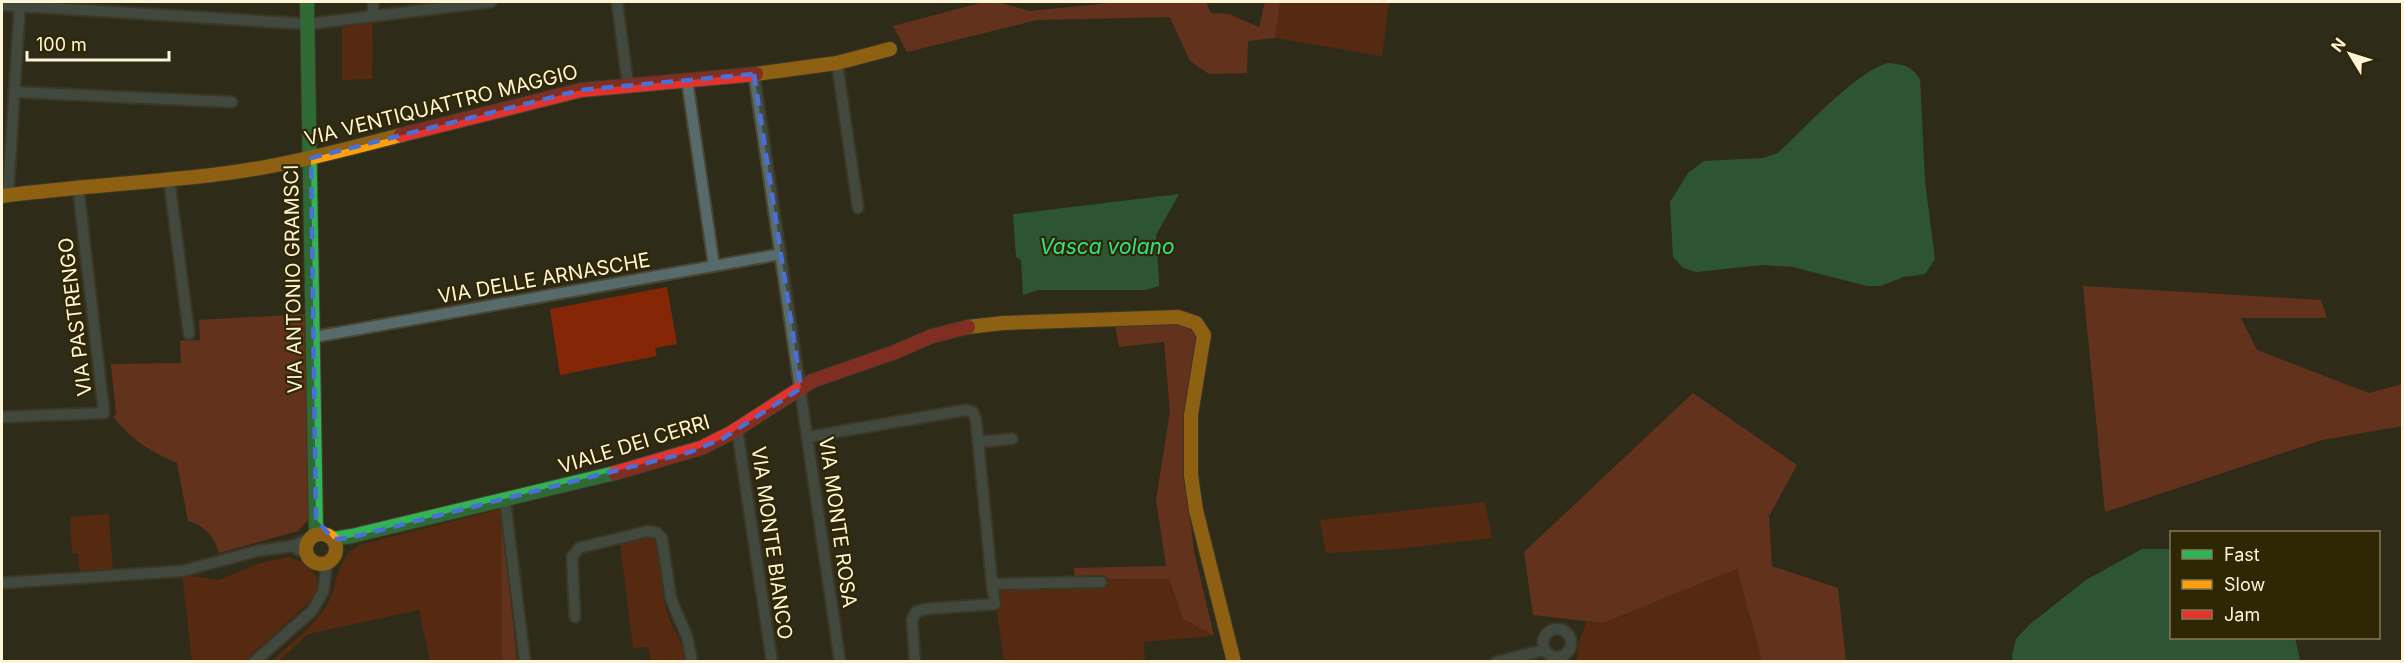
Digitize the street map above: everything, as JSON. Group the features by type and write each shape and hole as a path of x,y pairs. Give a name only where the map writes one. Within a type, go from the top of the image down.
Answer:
{"street":[{"name":"VIA ANTONIO GRAMSCI","path":"307,2 316,519 324,539"},
{"path":"372,2 373,16"},
{"path":"2,5 20,4 308,24 491,2"},
{"path":"617,2 628,86"},
{"path":"5,195 20,4"},
{"name":"VIA VENTIQUATTRO MAGGIO","path":"5,195 78,186 214,175 311,158 580,90 754,74 837,63 890,49"},
{"path":"837,63 858,208"},
{"name":"VIA MONTE ROSA","path":"754,74 840,662"},
{"path":"687,80 714,266"},
{"path":"14,92 232,102"},
{"path":"2,106 13,107"},
{"path":"169,179 189,334"},
{"name":"VIA PASTRENGO","path":"2,417 104,414 78,186"},
{"name":"VIA DELLE ARNASCHE","path":"314,337 781,254"},
{"name":"VIALE DEI CERRI","path":"324,539 349,538 385,527 505,501 701,448 737,429 812,381 896,352 932,336 968,327 1021,322 1178,317 1196,323 1204,335 1191,415 1191,475 1196,510 1234,662"},
{"path":"807,437 966,410 975,415 994,604 925,609 916,612 912,620 915,662"},
{"name":"VIA MONTE BIANCO","path":"737,429 772,662"},
{"path":"978,442 1012,439"},
{"path":"505,501 525,662"},
{"path":"575,617 572,557 579,548 648,531 657,533 662,539 674,610 687,637 692,662"},
{"path":"2,583 182,571 256,551 324,539"},
{"path":"324,539 334,559 323,564 311,561 306,546 324,539"},
{"path":"292,546 307,554"},
{"path":"254,662 312,611 323,592 325,578 323,564"},
{"path":"992,584 1101,582"},
{"path":"1552,630 1561,630 1571,640 1570,649 1563,659 1550,656 1544,650 1545,636 1552,630"},
{"path":"1496,662 1544,650"}],"highlighted area":[{"path":"754,74 801,388 722,439 690,452 349,538 333,539 316,519 311,158 581,90"}],"shaded area":[{"path":"984,2 997,2 1030,11 1120,2 1206,2 1211,13 1229,14 1259,27 1265,2 1280,2 1275,38 1248,41 1247,73 1209,74 1190,61 1170,17 1037,20 907,52 893,26"},
{"path":"1280,2 1389,2 1382,56 1275,38"},
{"path":"373,23 372,79 342,80 342,26"},
{"path":"2083,286 2321,300 2327,318 2241,318 2257,350 2369,393 2402,384 2402,426 2322,440 2105,512"},
{"path":"667,287 677,344 655,348 657,356 560,375 550,309"},
{"path":"306,314 309,519 298,531 219,553 208,533 188,521 177,463 142,445 113,417 116,414 111,364 181,363 180,341 200,340 199,320"},
{"path":"1185,324 1198,340 1184,468 1194,551 1214,636 1183,619 1169,579 1075,579 1074,568 1166,566 1156,500 1170,412 1164,342 1119,347 1115,326"},
{"path":"1693,393 1797,465 1769,516 1772,566 1838,588 1846,661 1762,661 1737,569 1603,623 1533,615 1524,552"},
{"path":"1485,502 1492,538 1397,549 1326,553 1320,520"},
{"path":"501,509 502,661 430,661 419,610 308,634 279,661 271,662 321,613 331,596 341,565 350,551 359,545"},
{"path":"501,509 517,661 502,661"},
{"path":"109,514 113,573 80,575 78,554 72,553 70,517"},
{"path":"644,536 652,537 657,544 666,609 683,648 686,661 651,661 648,647 633,648 620,544"},
{"path":"288,557 304,563 315,574 317,587 308,603 245,661 192,661 182,575 219,580 257,564"},
{"path":"1737,569 1762,661 1577,662 1578,645 1587,621 1603,623"},
{"path":"1169,579 1183,619 1213,636 1144,642 1145,661 1004,661 992,580"}],"water":[{"path":"1888,63 1907,66 1920,79 1925,182 1935,259 1925,274 1903,277 1881,286 1867,286 1793,267 1763,265 1696,272 1683,268 1673,257 1670,202 1688,173 1704,161 1763,158 1778,153 1846,89 1875,68"},
{"name":"Vasca volano","path":"1179,194 1156,235 1159,286 1146,290 1038,290 1023,295 1021,260 1016,257 1013,214"},
{"path":"2142,549 2170,549 2170,639 2295,639 2300,661 2013,661 2012,655 2016,639 2030,624 2086,580"}],"traffic: fast":[{"path":"307,2 316,534"},
{"path":"333,539 615,473"}],"traffic: slow":[{"path":"756,74 837,63 890,49"},
{"path":"2,196 236,172 307,158 401,135"},
{"path":"968,327 1003,323 1178,317 1196,323 1204,335 1191,415 1191,475 1196,510 1234,662"},
{"path":"321,534 332,538 336,549 332,560 321,564 310,560 306,549 310,538 321,534"}],"traffic: jam":[{"path":"401,135 581,90 756,74"},
{"path":"615,473 701,448 731,433 812,381 895,352 932,336 968,327"}]}
